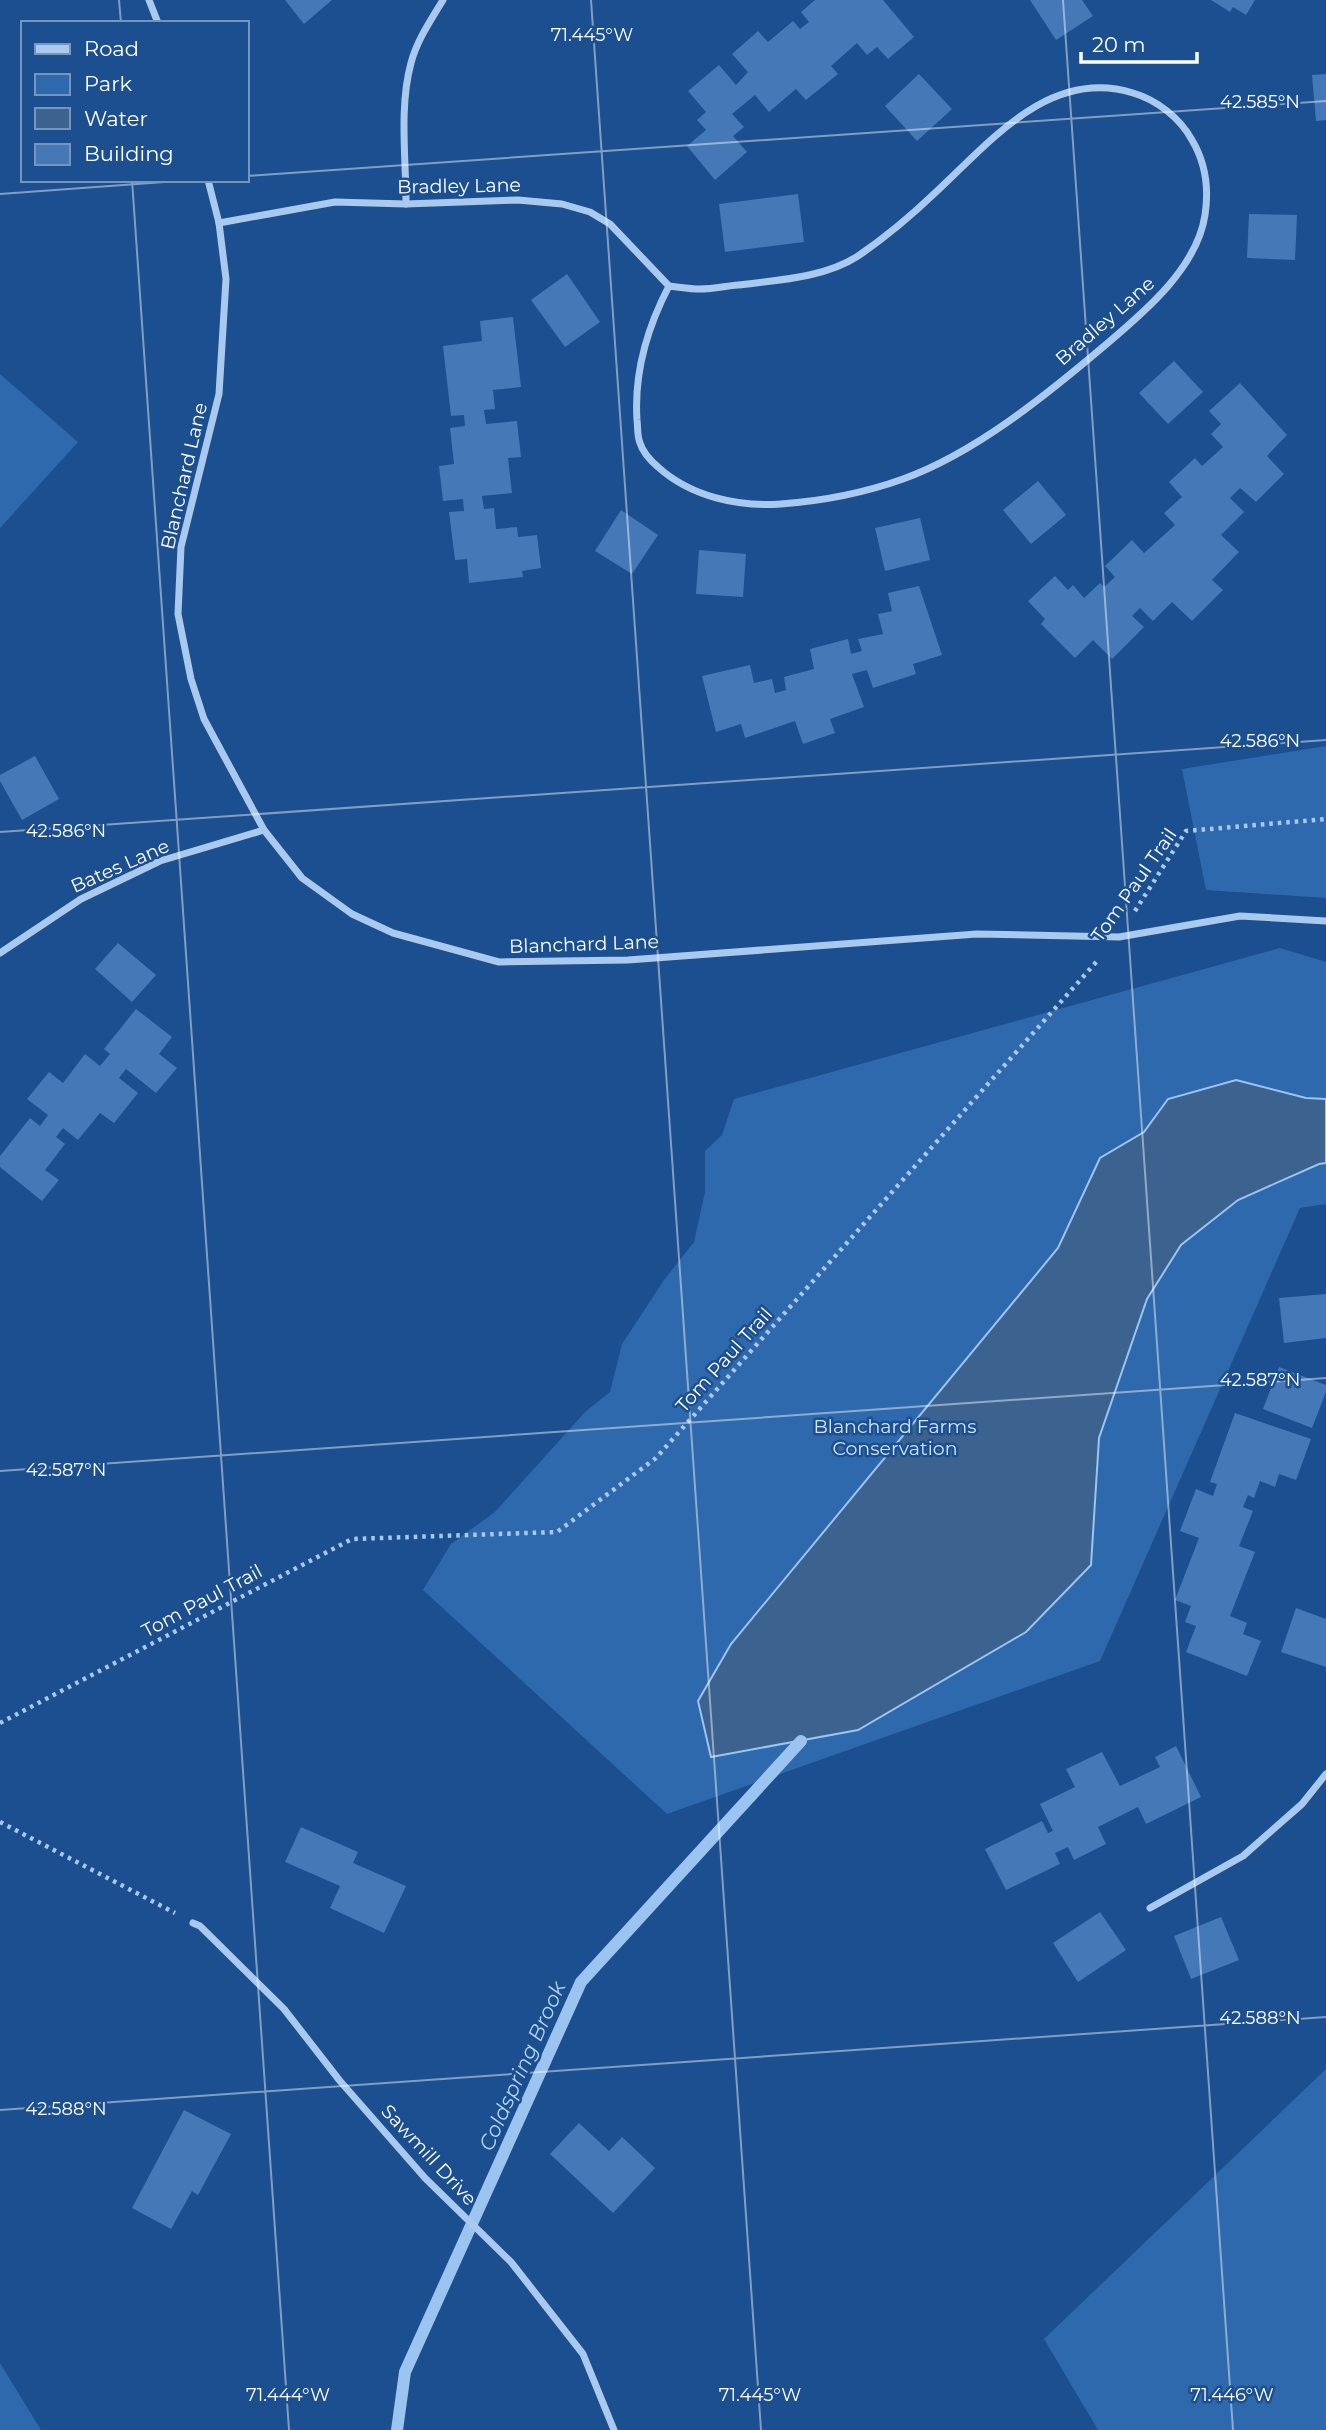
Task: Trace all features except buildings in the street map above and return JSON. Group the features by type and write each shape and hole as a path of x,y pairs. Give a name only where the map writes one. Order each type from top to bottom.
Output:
{"street":[{"path":"149,0 158,21"},
{"path":"406,204 405,104 411,63 422,34 443,0"},
{"name":"Bradley Lane","path":"219,223 335,202 406,204 518,200 562,204 590,212 610,224 669,286 700,289 800,277 833,268 857,257 933,195 1014,120 1032,107 1061,94 1091,87 1114,88 1135,93 1164,108 1188,132 1199,151 1205,171 1205,216 1187,260 1171,284 1128,326 1059,382 978,440 906,478 874,488 806,502 756,505 716,498 682,484 649,459 639,442 636,403 640,363 654,315 669,286"},
{"name":"Blanchard Lane","path":"209,182 219,223 226,279 219,394 181,547 178,614 191,679 204,719 264,831 302,878 352,914 393,933 499,962 628,960 977,934 1119,937 1240,916 1326,921"},
{"name":"Bates Lane","path":"0,953 81,899 160,861 264,831"},
{"path":"1150,1909 1243,1856 1302,1804 1326,1774"},
{"name":"Sawmill Drive","path":"197,1925 284,2009 340,2081 425,2178 511,2262 583,2354 614,2430"}],"path":[{"name":"Tom Paul Trail","path":"0,1723 352,1539 556,1532 656,1458 1119,937 1186,831 1326,819"},
{"path":"0,1822 197,1925"}],"green space":[{"path":"0,374 78,442 0,528"},
{"path":"1326,746 1326,898 1206,890 1182,769"},
{"name":"Blanchard Farms Conservation","path":"1280,948 1326,962 1326,1204 1300,1208 1100,1661 667,1814 423,1590 451,1544 495,1512 585,1412 610,1392 622,1344 664,1280 694,1242 705,1192 705,1151 722,1135 734,1099"},
{"path":"1326,2069 1326,2430 1098,2430 1044,2339"},
{"path":"0,2363 41,2430 0,2430"}],"water":[{"path":"1236,1080 1306,1098 1326,1099 1326,1163 1238,1200 1181,1245 1147,1299 1099,1438 1091,1565 1026,1632 858,1730 711,1757 698,1701 731,1644 1058,1248 1100,1158 1144,1132 1168,1099"}],"waterway":[{"name":"Coldspring Brook","path":"397,2430 405,2372 581,1982 801,1741"}]}
